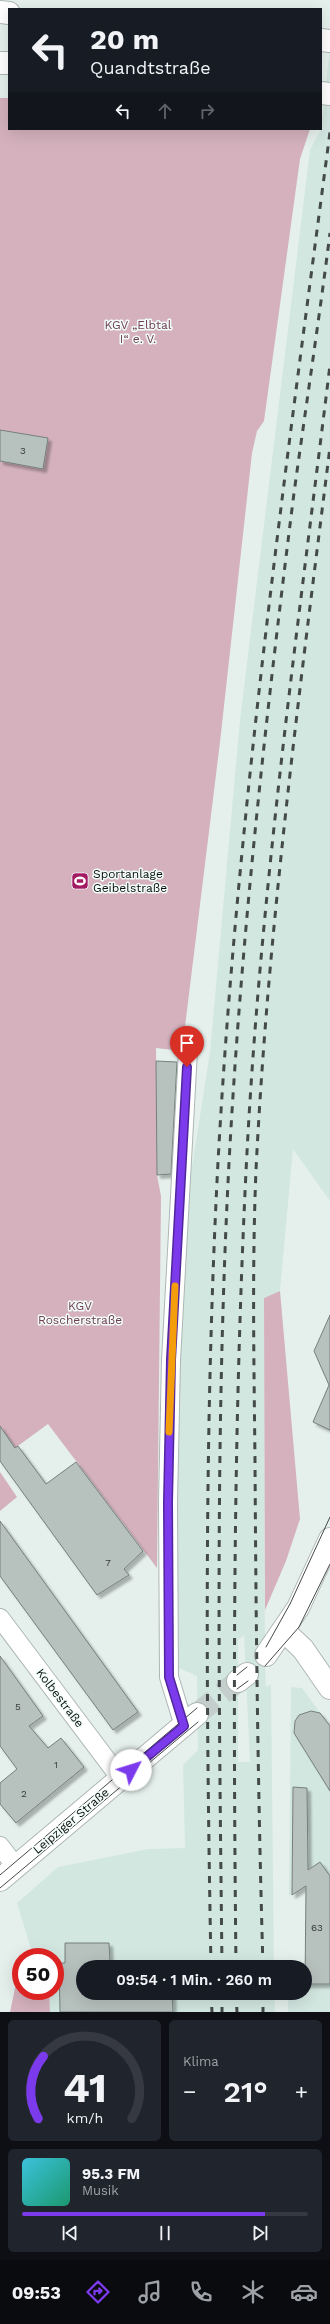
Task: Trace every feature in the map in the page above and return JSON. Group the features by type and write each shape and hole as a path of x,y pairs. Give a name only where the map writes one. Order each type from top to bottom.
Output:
{"main road":[{"path":"266,1656 324,1570 330,1540"},
{"path":"284,1631 303,1649 330,1688"},
{"name":"Leipziger Straße","path":"8,1874 191,1720"}],"street":[{"path":"188,1051 171,1360 168,1502 169,1677 191,1720"},
{"name":"Kolbestraße","path":"0,1618 121,1779"},
{"path":"0,1846 8,1874"}],"shaded area":[{"path":"330,46 330,1201 293,1149 280,1291 264,1298 265,1666 266,1687 271,1684 274,1960 76,1960 76,2000 274,2000 275,2012 50,2012 49,2000 64,2000 64,1948 31,1948 17,1903 58,1867 148,1849 185,1848 183,1765 198,1750 197,1676 179,1668 177,1568 177,1372 187,1198 210,1052 240,720 310,150 320,130 322,130","holes":["244,1635 250,1762 238,1762 238,1640"]},
{"path":"291,1687 302,1688 330,1726 330,1873 292,1895 289,1895"},
{"path":"312,1984 330,1984 330,2012 288,2012 288,2000 312,2000"}],"green space":[{"path":"0,98 8,98 8,130 310,130 300,159 264,421 257,431 252,453 220,742 182,1051 156,1048 157,1175 161,1196 157,1568 48,1424 0,1459"},
{"path":"280,1291 300,1519 286,1561 265,1610 264,1298"},
{"path":"0,1472 17,1497 0,1511"},
{"path":"13,2000 49,2000 50,2012 10,2012"}],"building":[{"path":"0,430 48,438 43,469 0,461"},
{"path":"156,1061 177,1062 171,1174 157,1175"},
{"path":"330,1315 330,1430 313,1422 329,1385 314,1351"},
{"path":"0,1426 15,1448 18,1446 46,1484 76,1462 143,1551 124,1569 129,1575 97,1595 0,1461"},
{"path":"0,1521 138,1712 113,1730 0,1576"},
{"path":"0,1656 43,1716 29,1726 48,1748 61,1738 84,1767 16,1823 0,1804 0,1783 17,1769 0,1746"},
{"path":"311,1711 320,1713 330,1726 330,1791 294,1733 295,1721 299,1715"},
{"path":"293,1787 307,1788 308,1870 320,1862 330,1876 330,1984 312,1984 312,1960 305,1960 306,1886 292,1895"},
{"path":"65,1943 109,1943 110,1960 76,1960 76,2000 172,2000 173,2012 60,2012 60,2000 64,2000"}],"tunnel":[{"path":"197,1714 238,1681"}],"tram line":[{"path":"266,1647 290,1604 330,1517"},
{"path":"265,1666 299,1627 330,1564"},
{"path":"237,1675 247,1667"},
{"path":"237,1689 248,1681"},
{"path":"0,1875 197,1708"},
{"path":"0,1888 198,1722"}],"railway":[{"path":"211,1960 207,1665 208,1464 213,1263 226,1033 237,904 264,646 330,132"},
{"path":"222,1960 219,1666 220,1464 225,1264 234,1079 247,911 264,743 294,493 330,233"},
{"path":"236,1960 234,1763 235,1559 239,1355 247,1152 261,954 271,856 293,660 330,365"},
{"path":"263,1960 258,1714 254,1352 256,1170 268,989 286,808 330,447"},
{"path":"211,2000 212,2012"},
{"path":"222,2000 222,2012"},
{"path":"236,2000 237,2012"},
{"path":"263,2000 263,2012"}],"slow traffic":[{"path":"169,1432 175,1286"}],"place":[{"name":"Sportanlage Geibelstraße","path":"80,881"}],"route":[{"path":"131,1770 184,1726 175,1702 169,1677 168,1502 171,1360 187,1067"}],"park label":[{"name":"KGV „Elbtal I“ e. V.","path":"138,332"},
{"name":"KGV Roscherstraße","path":"80,1313"}]}
